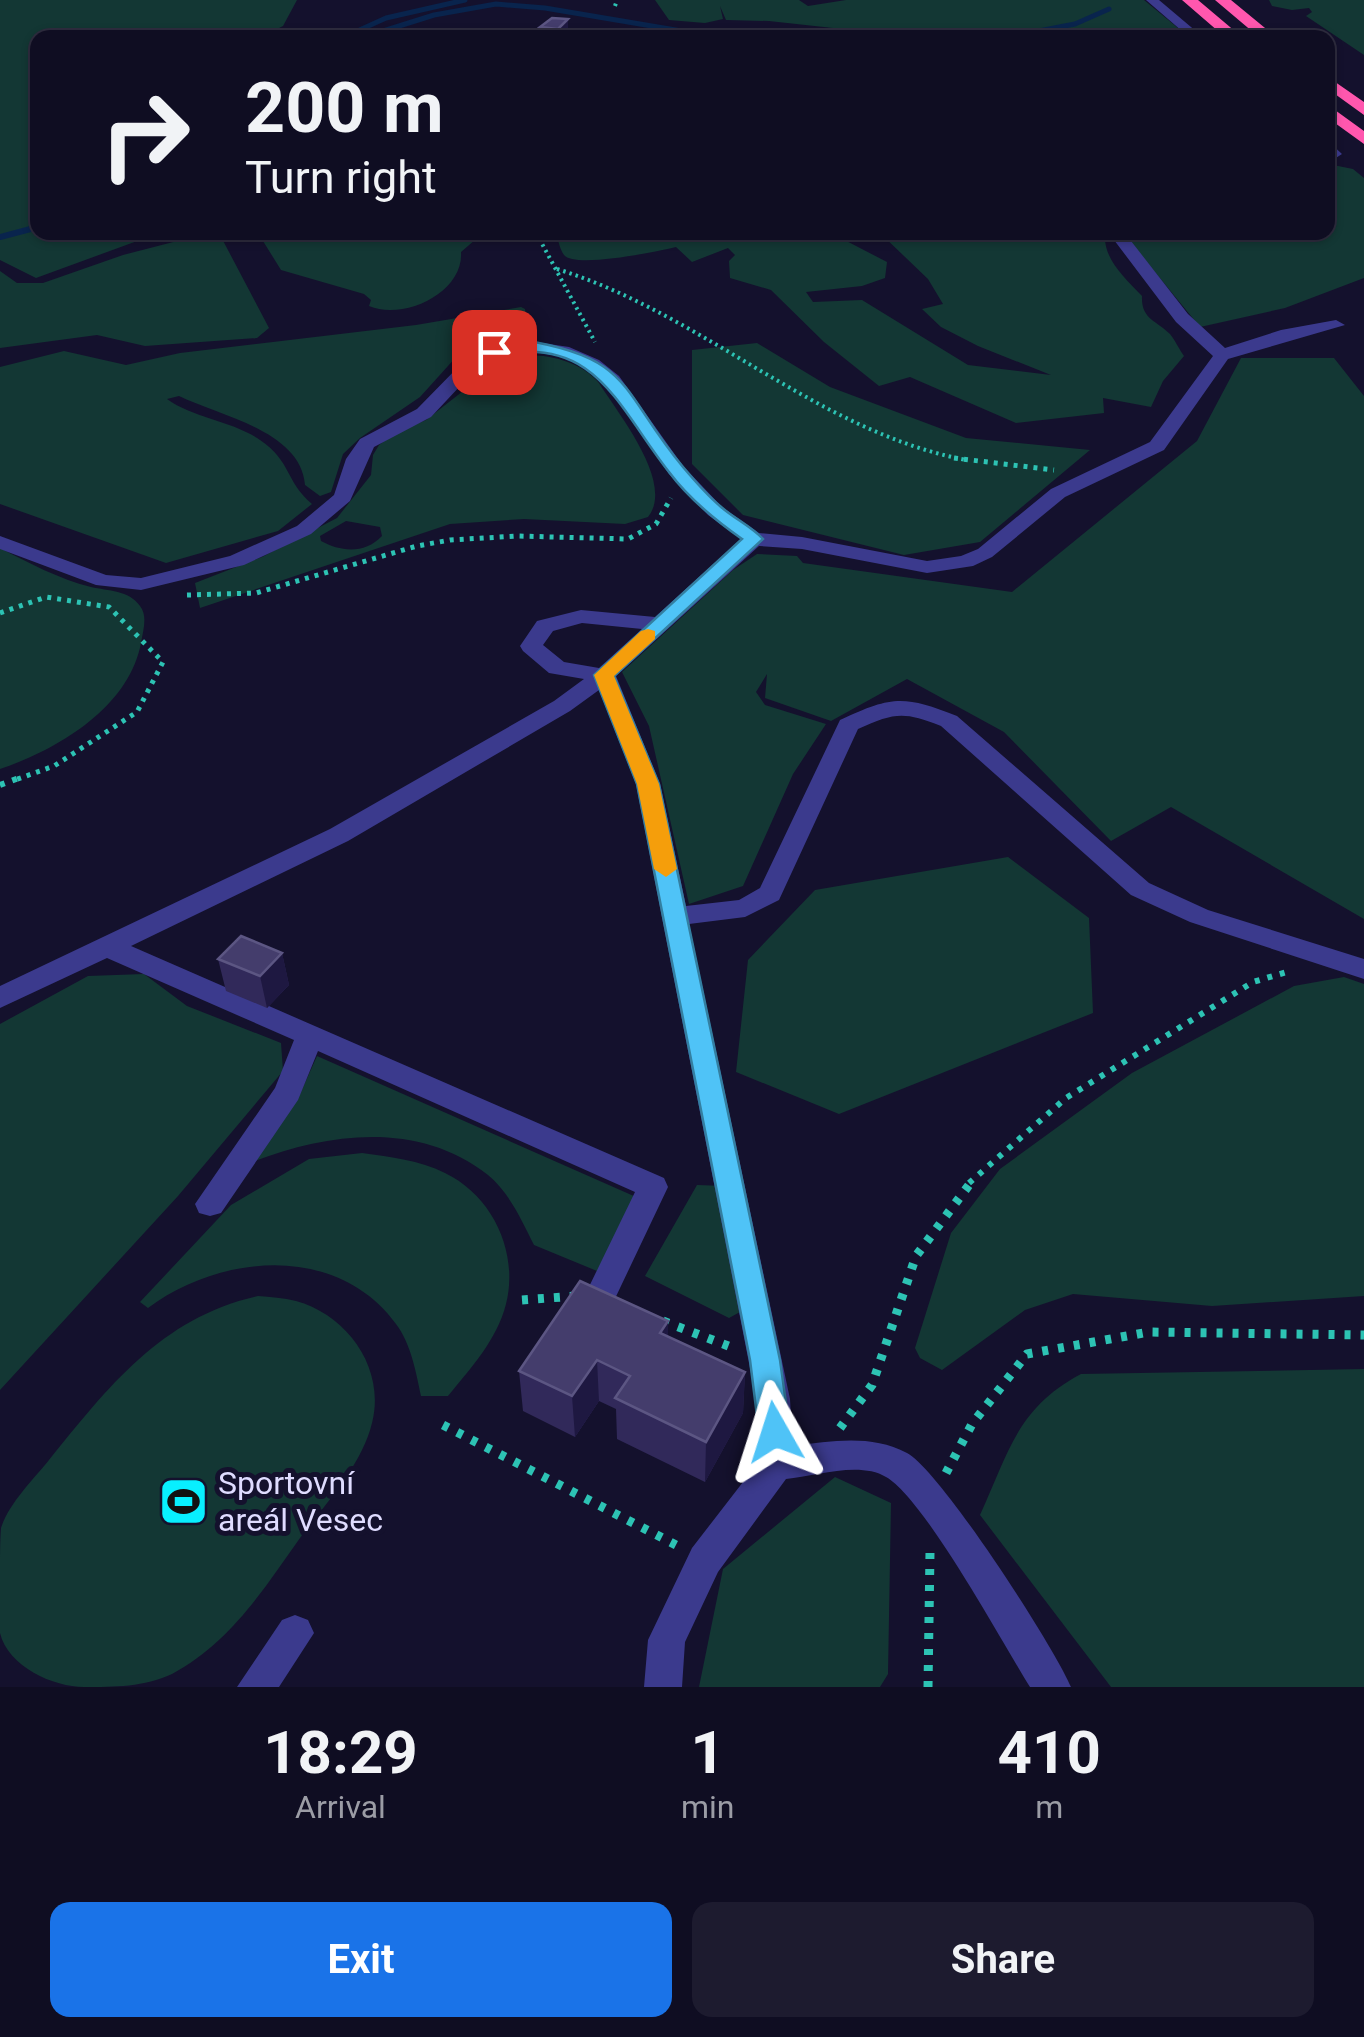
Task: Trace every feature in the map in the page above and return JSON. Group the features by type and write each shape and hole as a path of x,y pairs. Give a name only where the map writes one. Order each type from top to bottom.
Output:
{"highway":[{"path":"1188,0 1226,30"},
{"path":"1222,0 1260,30"},
{"path":"1335,87 1364,110"},
{"path":"1335,116 1364,139"}],"street":[{"path":"1152,0 1188,30"},
{"path":"1120,240 1182,318 1222,354"},
{"path":"0,542 103,580 141,584 237,561 304,530 343,497 356,459 367,443 424,413 471,364 494,352 522,345 563,351 593,364 613,380 676,470 714,511 754,539 927,567 966,562 985,553 1058,493 1157,446 1222,354 1286,334 1336,325"},
{"path":"0,998 340,834 562,706 604,675 754,539"},
{"path":"604,675 557,668 531,646 545,626 581,616 660,624"},
{"path":"604,675 648,784 765,1360 777,1464 706,1560 666,1640 663,1687"},
{"path":"676,916 744,908 770,894 848,726 890,706 921,710 949,721 1140,889 1199,916 1364,968"},
{"path":"108,947 653,1187 600,1297"},
{"path":"210,1204 288,1092 310,1037"},
{"path":"777,1464 862,1454 901,1466 930,1502 1052,1687"},
{"path":"256,1687 295,1633"}],"path":[{"path":"543,240 613,380"},
{"path":"556,269 598,279 717,341 874,432 928,452 993,466 1102,472"},
{"path":"141,584 211,598 311,582 400,550 450,540 628,538 648,531 669,510 676,470"},
{"path":"0,613 46,598 110,607 163,662 137,712 54,766 0,784"},
{"path":"815,1461 872,1385 916,1256 968,1184 1066,1098 1252,982 1334,958"},
{"path":"522,1300 600,1297"},
{"path":"655,1318 765,1360"},
{"path":"928,1687 930,1502 972,1424 1027,1354 1149,1332 1364,1335"},
{"path":"442,1425 706,1560"}],"green space":[{"path":"0,0 297,0 283,26 275,30 30,30 30,240 140,240 36,278 0,260"},
{"path":"655,0 799,0 808,6 846,0 1144,0 1180,30 851,30 726,20 720,6 723,19 705,23 669,20"},
{"path":"1269,0 1364,0 1364,55 1335,36 1335,30 1327,30 1306,16 1312,12 1309,8 1272,6"},
{"path":"1335,165 1353,169 1364,178 1364,278 1285,308 1200,327 1129,240 1335,240"},
{"path":"181,240 223,240 269,328 257,338 145,346 97,335 0,348 0,271 17,283 43,283"},
{"path":"262,240 475,240 461,252 453,279 442,291 399,310 369,306 371,300 364,294 281,270"},
{"path":"558,240 845,240 887,262 885,278 862,286 806,292 813,302 862,300 968,365 1051,375 941,327 922,309 943,304 928,279 887,240 1105,240 1116,267 1142,296 1147,314 1170,334 1184,356 1163,381 1151,407 1103,398 1104,413 1016,423 910,377 879,386 824,342 771,290 730,278 729,261 735,255 728,248 692,262 676,247 584,260 571,259"},
{"path":"525,309 529,334 489,341 457,356 420,397 343,454 331,492 320,496 305,485 300,466 274,438 179,396 167,399 238,428 278,456 312,504 278,531 166,563 0,504 0,367 64,351 126,365 180,353 416,325"},
{"path":"757,343 830,387 966,438 1090,450 980,542 904,555 743,515 692,464 692,350"},
{"path":"550,357 582,369 599,383 650,468 655,486 648,517 625,524 524,519 450,524 200,608 195,583 262,557 337,518 371,475 373,455 379,445 395,433 426,420 504,359","holes":["346,521 380,527 382,536 361,548 337,547 321,541 320,536"]},
{"path":"1241,358 1334,358 1364,396 1364,919 1171,807 1111,841 1004,732 907,679 831,721 765,698 767,674 756,692 765,705 826,724 793,774 743,886 689,904 649,726 622,672 733,570 757,554 797,556 803,563 1012,592 1197,441"},
{"path":"0,548 67,580 130,597 140,606 144,619 134,666 107,706 45,750 0,769"},
{"path":"1008,857 1089,918 1093,1013 839,1114 736,1072 748,960 815,890"},
{"path":"144,974 187,1006 281,1043 283,1071 178,1196 0,1390 0,1024 88,976"},
{"path":"1344,977 1364,984 1364,1296 1212,1306 1073,1294 1025,1310 942,1370 920,1358 915,1348 951,1233 1000,1169 1132,1073 1294,986"},
{"path":"317,1056 636,1197 597,1271 534,1245 496,1182 461,1157 432,1146 403,1139 342,1139 252,1162 300,1094"},
{"path":"362,1153 425,1165 462,1183 489,1211 505,1246 509,1285 502,1317 482,1353 448,1396 421,1396 406,1340 371,1298 342,1280 311,1269 277,1265 243,1268 209,1276 148,1308 140,1302 231,1205 309,1159"},
{"path":"697,1185 725,1186 740,1312 729,1318 645,1276"},
{"path":"258,1296 291,1300 331,1318 346,1331 368,1364 375,1403 372,1423 352,1469 244,1614 193,1661 161,1678 118,1686 72,1686 34,1673 12,1656 0,1633 1,1528 10,1510 93,1407 140,1358 193,1320"},
{"path":"1364,1369 1364,1687 1111,1687 980,1515 1017,1434 1029,1417 1059,1387 1081,1374"},
{"path":"835,1477 891,1503 888,1674 880,1687 699,1687 723,1569"}],"building":[{"path":"552,18 568,19 558,29 540,27"},
{"path":"241,936 282,953 260,976 218,959"},
{"path":"580,1281 668,1321 660,1333 745,1372 706,1442 615,1398 630,1376 597,1360 572,1396 519,1371"}],"waterway":[{"path":"360,30 386,18 465,0"},
{"path":"386,30 434,15 496,4 545,8 676,30"},
{"path":"1044,30 1075,24 1109,9"},
{"path":"0,237 30,229"}],"slow traffic":[{"path":"648,635 604,675 648,784 666,869"}],"place":[{"name":"Sportovní areál Vesec","path":"183,1501"}],"route":[{"path":"494,352 522,345 563,351 593,364 613,380 676,470 714,511 754,539 604,675 648,784 765,1360 775,1432"}]}
